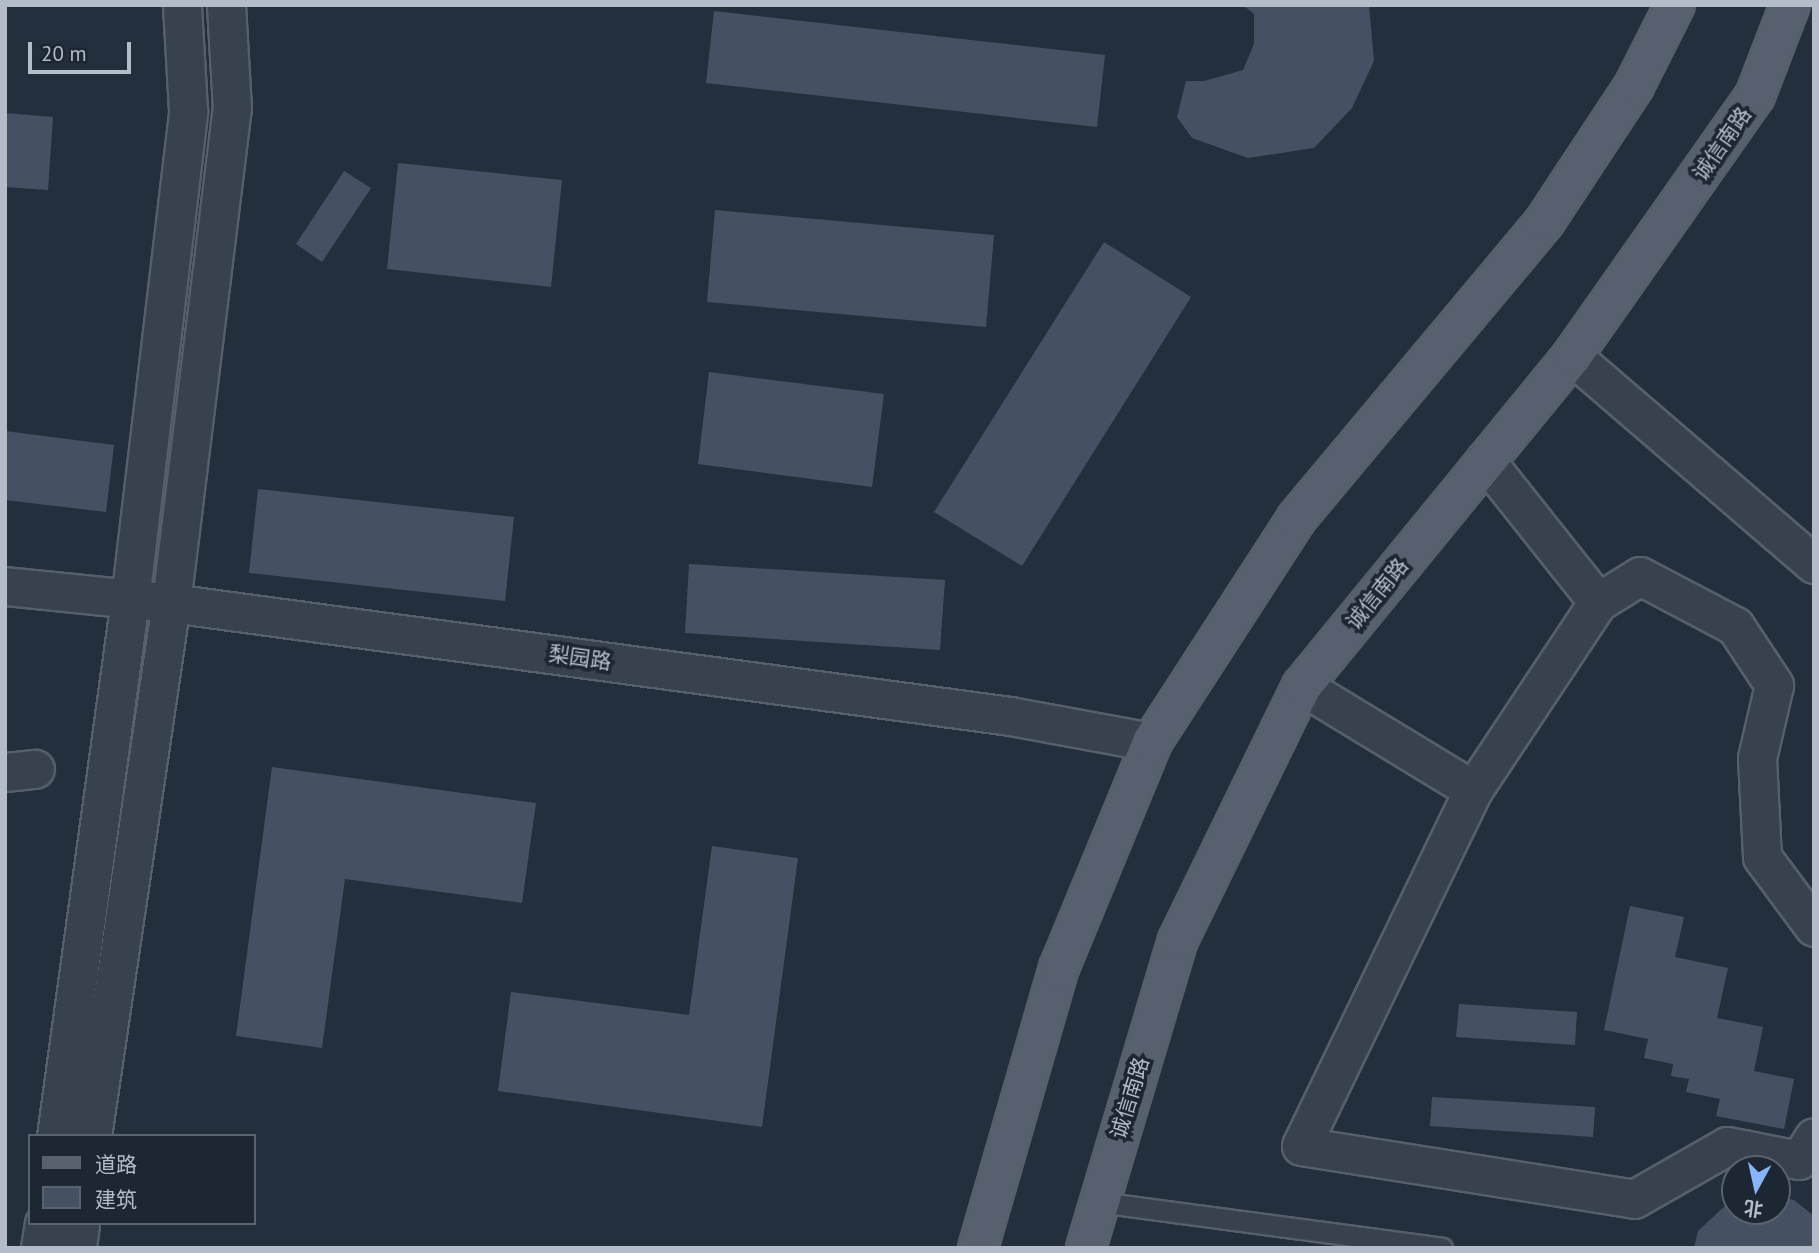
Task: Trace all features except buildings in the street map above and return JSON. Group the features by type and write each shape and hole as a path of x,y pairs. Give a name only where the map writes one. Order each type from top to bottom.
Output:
{"main road":[{"path":"978,1248 1059,968 1152,742 1296,519 1545,221 1634,86 1675,5"},
{"name":"诚信南路","path":"1086,1248 1178,940 1302,686 1572,356 1755,96 1790,5"}],"street":[{"path":"56,1134 130,600 188,110 182,5"},
{"path":"92,1134 171,603 232,109 226,5"},
{"path":"1572,356 1814,564"},
{"path":"1485,460 1598,603"},
{"path":"1814,927 1762,857 1757,758 1774,685 1735,626 1640,576 1598,603 1473,790 1301,1146 1634,1199 1727,1146 1799,1160 1814,1138"},
{"name":"梨园路","path":"5,586 171,603 1010,716 1152,742"},
{"path":"1302,686 1473,790"},
{"path":"40,1248 44,1225"},
{"path":"77,1248 80,1225"}],"lane":[{"path":"1100,1202 1442,1248"}]}
